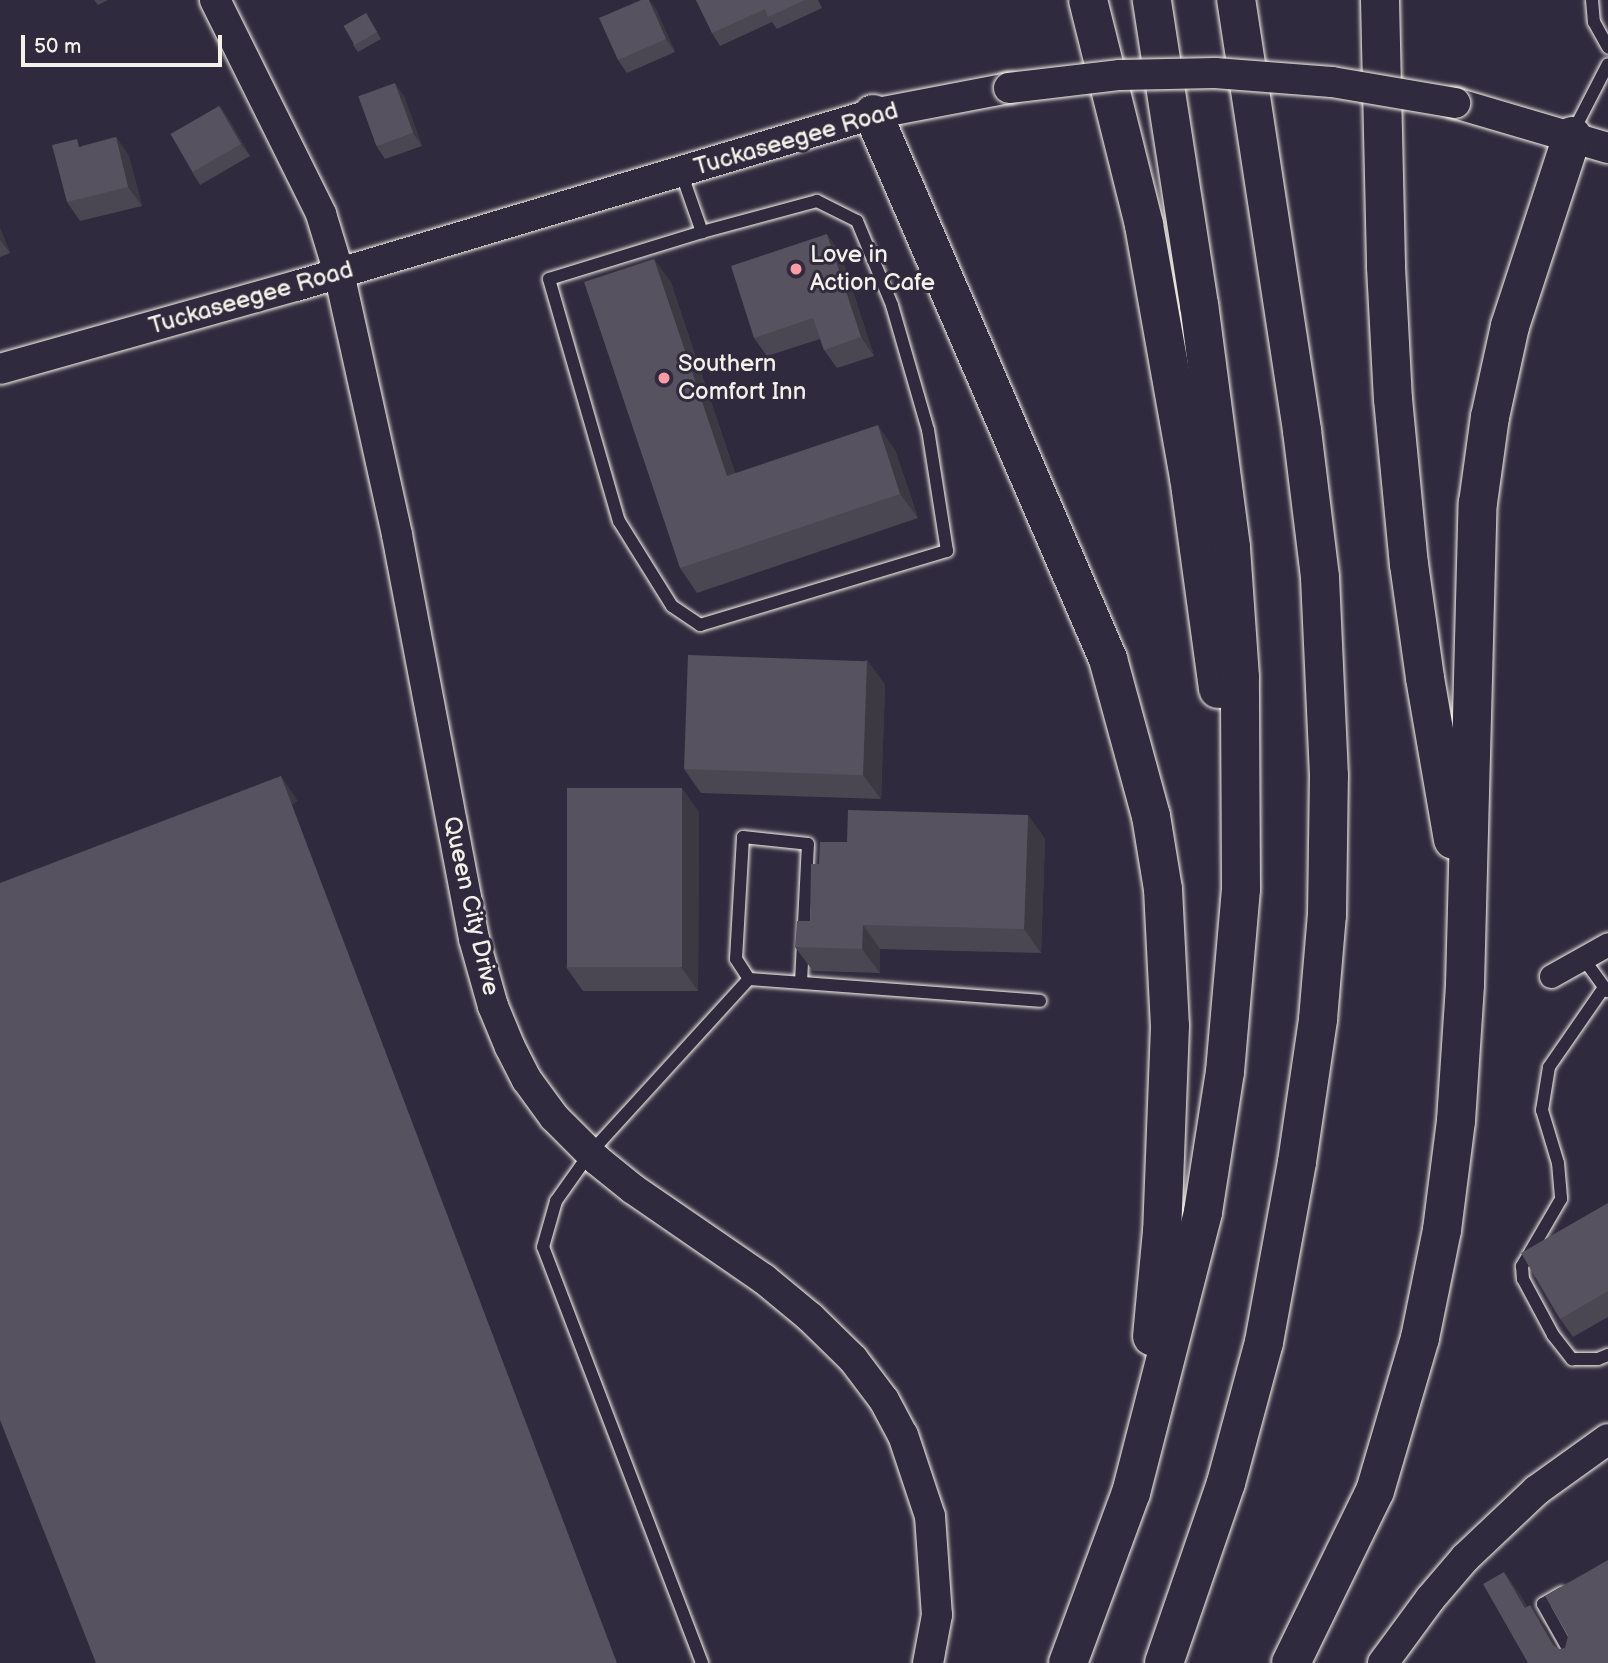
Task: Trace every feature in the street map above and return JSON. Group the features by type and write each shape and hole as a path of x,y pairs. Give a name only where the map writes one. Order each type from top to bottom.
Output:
{"highway":[{"path":"1088,0 1144,225 1189,477 1232,796 1241,889"},
{"path":"1068,1663 1131,1493 1205,1200 1225,1072 1241,889 1240,677 1231,547 1199,305 1152,0"},
{"path":"1164,1663 1226,1483 1269,1317 1308,1090 1326,915 1329,776 1320,578 1304,443 1236,0"},
{"path":"1380,0 1386,267 1393,399 1409,564 1465,921"},
{"path":"873,114 1108,659 1151,816 1163,889 1169,958 1168,1127 1152,1336 1131,1493"},
{"path":"1291,1663 1375,1491 1420,1338 1442,1230 1456,1121 1465,984 1478,503 1490,417 1510,326 1572,136"}],"street":[{"name":"Queen City Drive","path":"215,0 321,214 339,273 397,535 474,939 489,993 527,1080 554,1117 590,1153 633,1189 764,1279 810,1317 853,1359 884,1400 903,1435 930,1516 937,1615 928,1663"},
{"name":"Tuckaseegee Road","path":"0,369 339,273 873,114 1009,88 1108,76 1215,73 1332,82 1455,103 1608,148"},
{"path":"1551,976 1608,944"},
{"path":"1383,1663 1430,1599 1465,1558 1537,1490 1608,1439"}],"lane":[{"path":"1592,0 1594,22 1608,47"},
{"path":"1572,136 1608,64"},
{"path":"681,172 702,232"},
{"path":"817,201 857,221 892,305 928,430 947,551 700,625 671,606 619,521 549,279 702,232 817,201"},
{"path":"749,979 736,959 743,837 808,844 801,982"},
{"path":"1583,958 1605,990 1549,1067 1542,1110 1558,1163 1561,1199 1522,1266 1523,1279 1547,1324 1572,1359 1598,1359 1608,1355"},
{"path":"702,1663 543,1247 556,1201 590,1153 749,979"},
{"path":"749,979 1040,1000"},
{"path":"1575,1586 1542,1604 1576,1663"}],"building":[{"path":"641,0 649,0 666,39 618,60 599,18"},
{"path":"696,0 805,0 768,17 765,9 712,33"},
{"path":"366,13 377,32 354,45 343,26"},
{"path":"395,83 413,133 376,146 358,96"},
{"path":"219,106 241,144 193,172 171,134"},
{"path":"116,137 128,187 67,202 52,145 77,139 79,147"},
{"path":"827,234 861,337 824,350 813,318 754,338 731,266"},
{"name":"Southern Comfort Inn","path":"654,259 727,476 878,425 900,494 680,568 584,282"},
{"path":"688,655 867,661 863,775 684,769"},
{"path":"281,776 617,1663 96,1663 0,1420 0,883"},
{"path":"567,788 682,788 682,967 567,967"},
{"path":"848,810 1028,815 1024,929 863,925 862,949 795,947 797,921 810,921 811,864 819,864 820,842 847,842"},
{"path":"1608,1203 1608,1291 1560,1319 1521,1253"},
{"path":"1608,1560 1608,1663 1528,1663 1483,1584 1504,1572 1525,1608 1530,1605 1553,1645 1559,1649 1565,1648 1568,1636 1545,1596"}],"place":[{"name":"Love in Action Cafe","path":"796,269"},
{"name":"Southern Comfort Inn","path":"664,378"}]}
